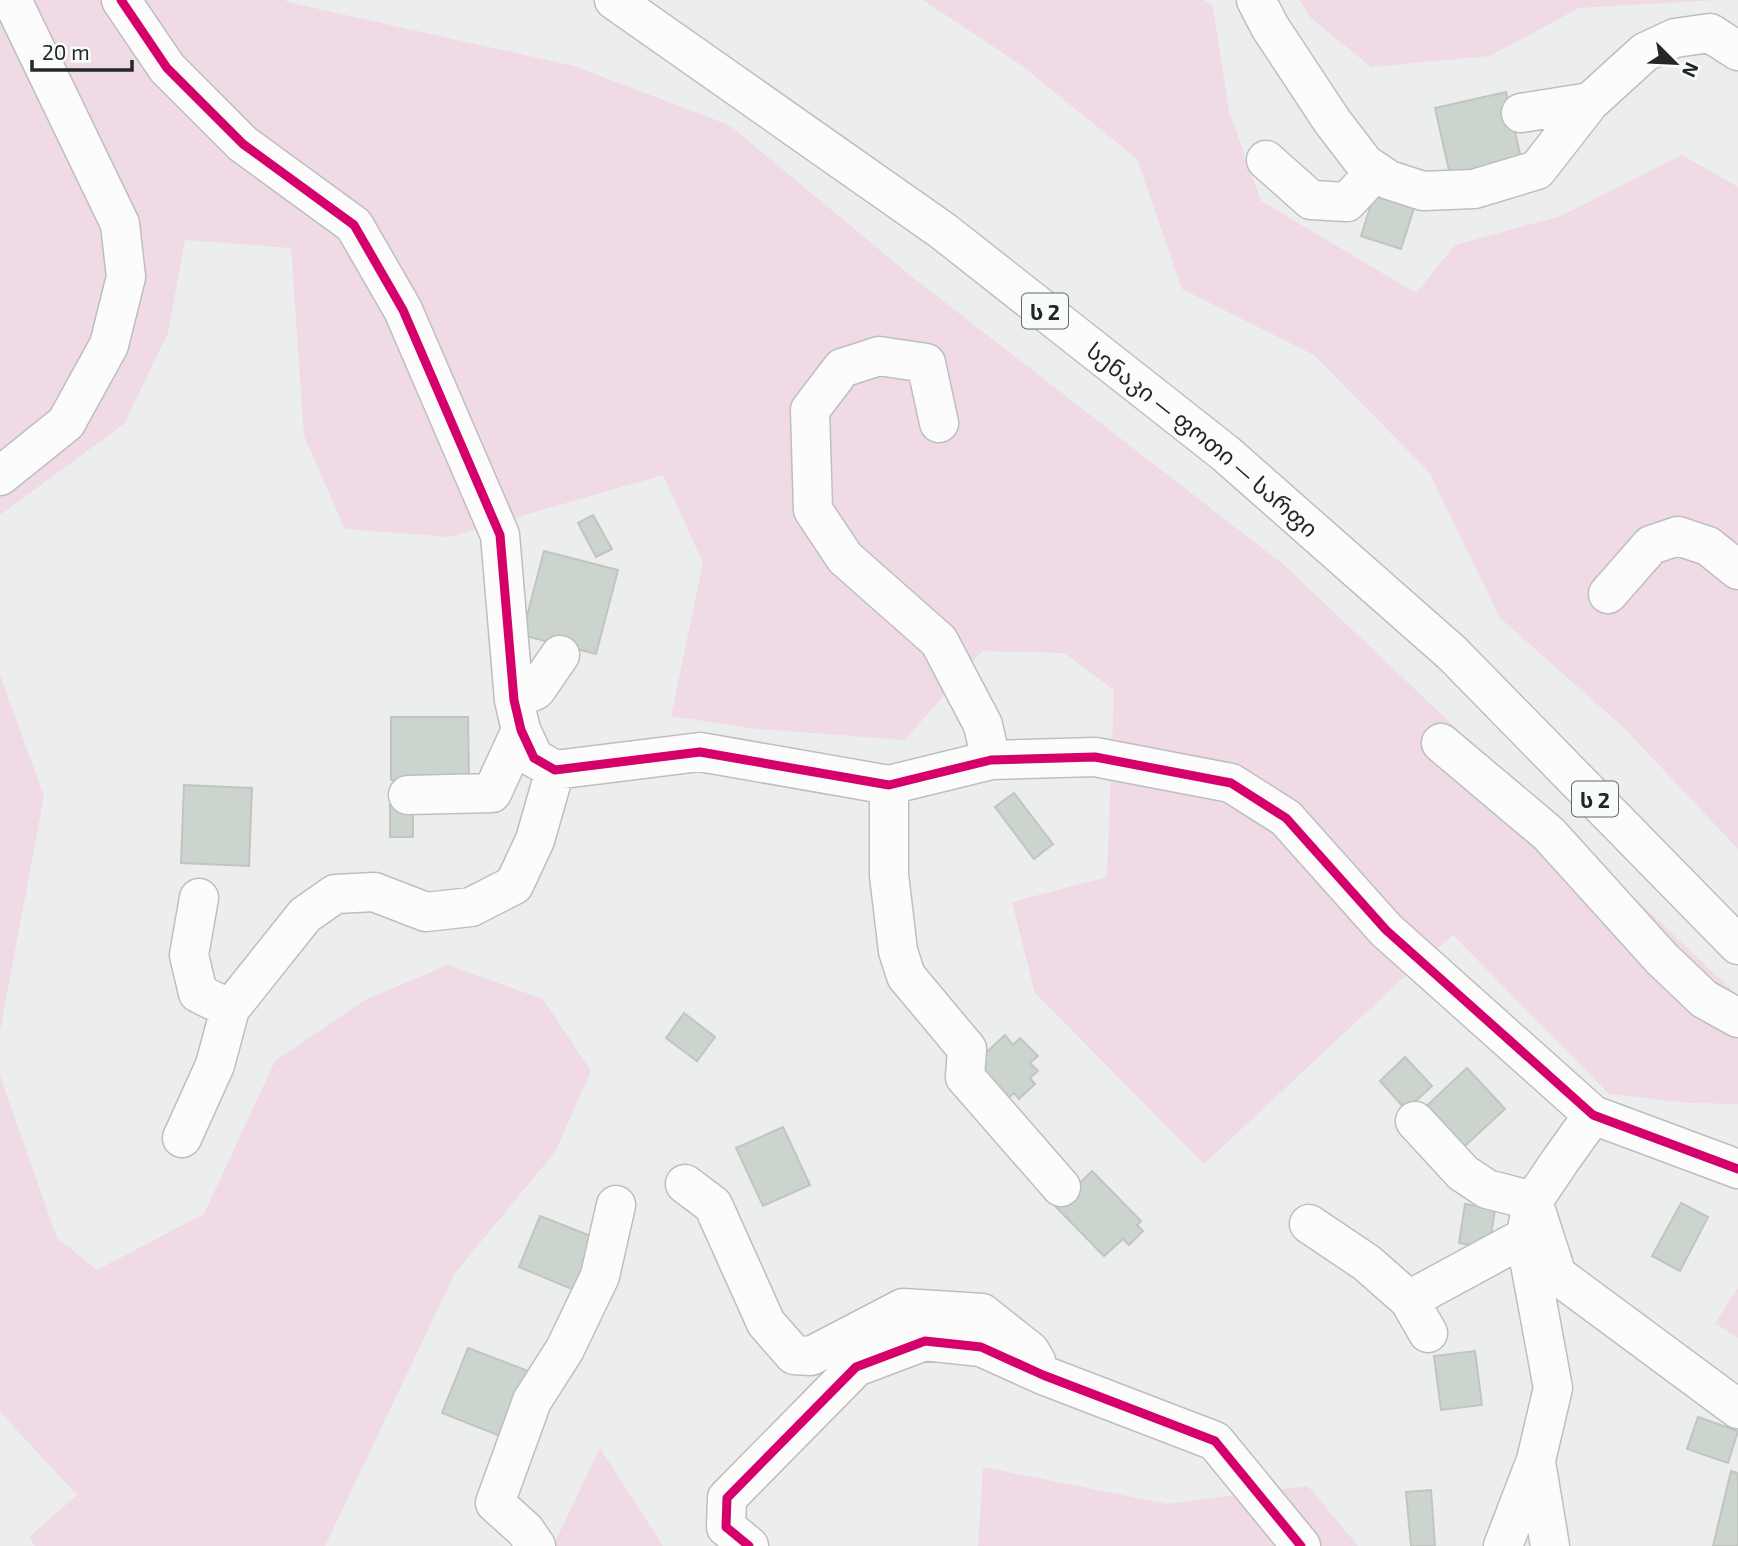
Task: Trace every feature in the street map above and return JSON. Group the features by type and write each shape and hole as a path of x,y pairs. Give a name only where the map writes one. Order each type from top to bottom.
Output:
{"main road":[{"path":"0,476 66,423 108,345 126,277 120,224 12,0"},
{"path":"121,0 167,68 243,144 354,225 403,310 500,535 518,715 534,758 555,770 700,752 889,785 991,760 1095,757 1231,783 1286,818 1386,930 1593,1115 1738,1169"},
{"name":"სენაკი — ფოთი — სარფი","path":"614,0 943,231 1225,453 1452,653 1738,945"},
{"path":"1256,0 1270,27 1332,121 1365,164 1389,180 1423,191 1474,189 1537,170 1590,102 1645,52 1675,38 1710,33 1738,51"},
{"path":"1521,113 1590,102"},
{"path":"1266,160 1311,200 1347,202 1376,171"},
{"path":"939,423 926,363 879,356 842,368 810,410 813,510 845,558 939,641 983,725 991,760"},
{"path":"1608,594 1651,545 1678,536 1708,546 1738,570"},
{"path":"408,795 492,793 518,715 560,654"},
{"path":"1441,743 1549,834 1662,959 1704,999 1738,1018"},
{"path":"182,1138 215,1065 230,1009 305,915 335,894 374,892 426,912 471,907 514,885 535,840 555,770"},
{"path":"889,785 890,875 898,951 906,976 967,1049 965,1077 1061,1187"},
{"path":"199,898 189,956 198,993 230,1009"},
{"path":"1409,1300 1529,1219 1560,1161 1593,1115"},
{"path":"1415,1121 1463,1172 1529,1219 1557,1275 1738,1409"},
{"path":"685,1184 713,1205 766,1323 794,1355 811,1356 903,1308 982,1313 1030,1350 1043,1375"},
{"path":"536,1546 525,1530 495,1503 532,1401 565,1349 600,1276 616,1205"},
{"path":"1503,1546 1536,1460 1553,1388 1529,1219"},
{"path":"1309,1224 1367,1263 1409,1300 1428,1333"},
{"path":"742,1544 726,1527 727,1498 856,1367 925,1341 981,1347 1043,1375 1215,1441 1301,1546"},
{"path":"1536,1460 1549,1546"}],"shaded area":[{"path":"0,0 286,0 574,66 729,125 916,280 1284,565 1738,996 1738,1104 1687,1103 1609,1094 1453,935 1204,1164 1035,993 1012,902 1107,877 1114,690 1064,653 982,651 905,740 757,729 671,716 703,563 663,475 449,537 345,529 304,436 291,248 185,240 168,333 124,424 0,515"},
{"path":"923,0 1204,0 1213,7 1229,111 1261,201 1416,293 1455,245 1561,216 1682,155 1738,187 1738,849 1624,728 1500,618 1429,472 1314,355 1182,289 1137,159 1021,65"},
{"path":"1299,0 1717,0 1579,8 1490,56 1371,67 1311,18"},
{"path":"0,675 44,796 0,1031"},
{"path":"448,965 543,999 591,1071 555,1152 455,1273 325,1546 35,1546 29,1537 77,1495 0,1412 0,1076 57,1238 97,1270 204,1214 275,1061 365,1000"},
{"path":"1738,1288 1738,1338 1715,1323"},
{"path":"600,1448 663,1546 553,1546"},
{"path":"983,1467 1167,1504 1308,1486 1358,1546 978,1546"}],"building":[{"path":"1506,92 1523,167 1452,184 1435,108"},
{"path":"1374,195 1414,208 1401,249 1361,236"},
{"path":"593,515 612,549 596,557 578,523"},
{"path":"544,551 618,570 596,654 522,635"},
{"path":"391,717 468,717 469,779 391,780"},
{"path":"184,785 252,788 249,866 181,863"},
{"path":"1014,793 1053,844 1034,859 995,807"},
{"path":"390,804 413,804 413,837 390,837"},
{"path":"684,1013 715,1037 697,1061 666,1038"},
{"path":"1005,1035 1013,1045 1020,1038 1038,1056 1030,1063 1038,1071 1030,1078 1035,1084 1019,1099 1014,1093 1006,1100 974,1064"},
{"path":"1405,1057 1432,1086 1406,1110 1380,1081"},
{"path":"1467,1068 1505,1109 1455,1155 1418,1114"},
{"path":"783,1127 810,1185 763,1206 736,1148"},
{"path":"1092,1171 1141,1221 1137,1225 1143,1231 1129,1245 1123,1239 1104,1256 1056,1207"},
{"path":"1681,1203 1708,1217 1680,1271 1652,1256"},
{"path":"1465,1204 1495,1209 1489,1248 1459,1243"},
{"path":"540,1216 601,1240 579,1292 519,1267"},
{"path":"468,1348 531,1372 505,1438 442,1413"},
{"path":"1475,1351 1482,1405 1441,1410 1434,1356"},
{"path":"1698,1417 1738,1431 1728,1463 1687,1449"},
{"path":"1731,1471 1738,1473 1738,1546 1713,1546"},
{"path":"1431,1490 1435,1546 1411,1546 1406,1492"}],"cycle path":[{"path":"121,0 167,68 243,144 354,225 403,310 500,535 514,700 521,730 534,758 555,770 700,752 889,785 991,760 1095,757 1231,783 1286,818 1386,930 1593,1115 1738,1169"},
{"path":"749,1546 726,1527 727,1498 856,1367 925,1341 981,1347 1043,1375 1215,1441 1301,1546"}]}
